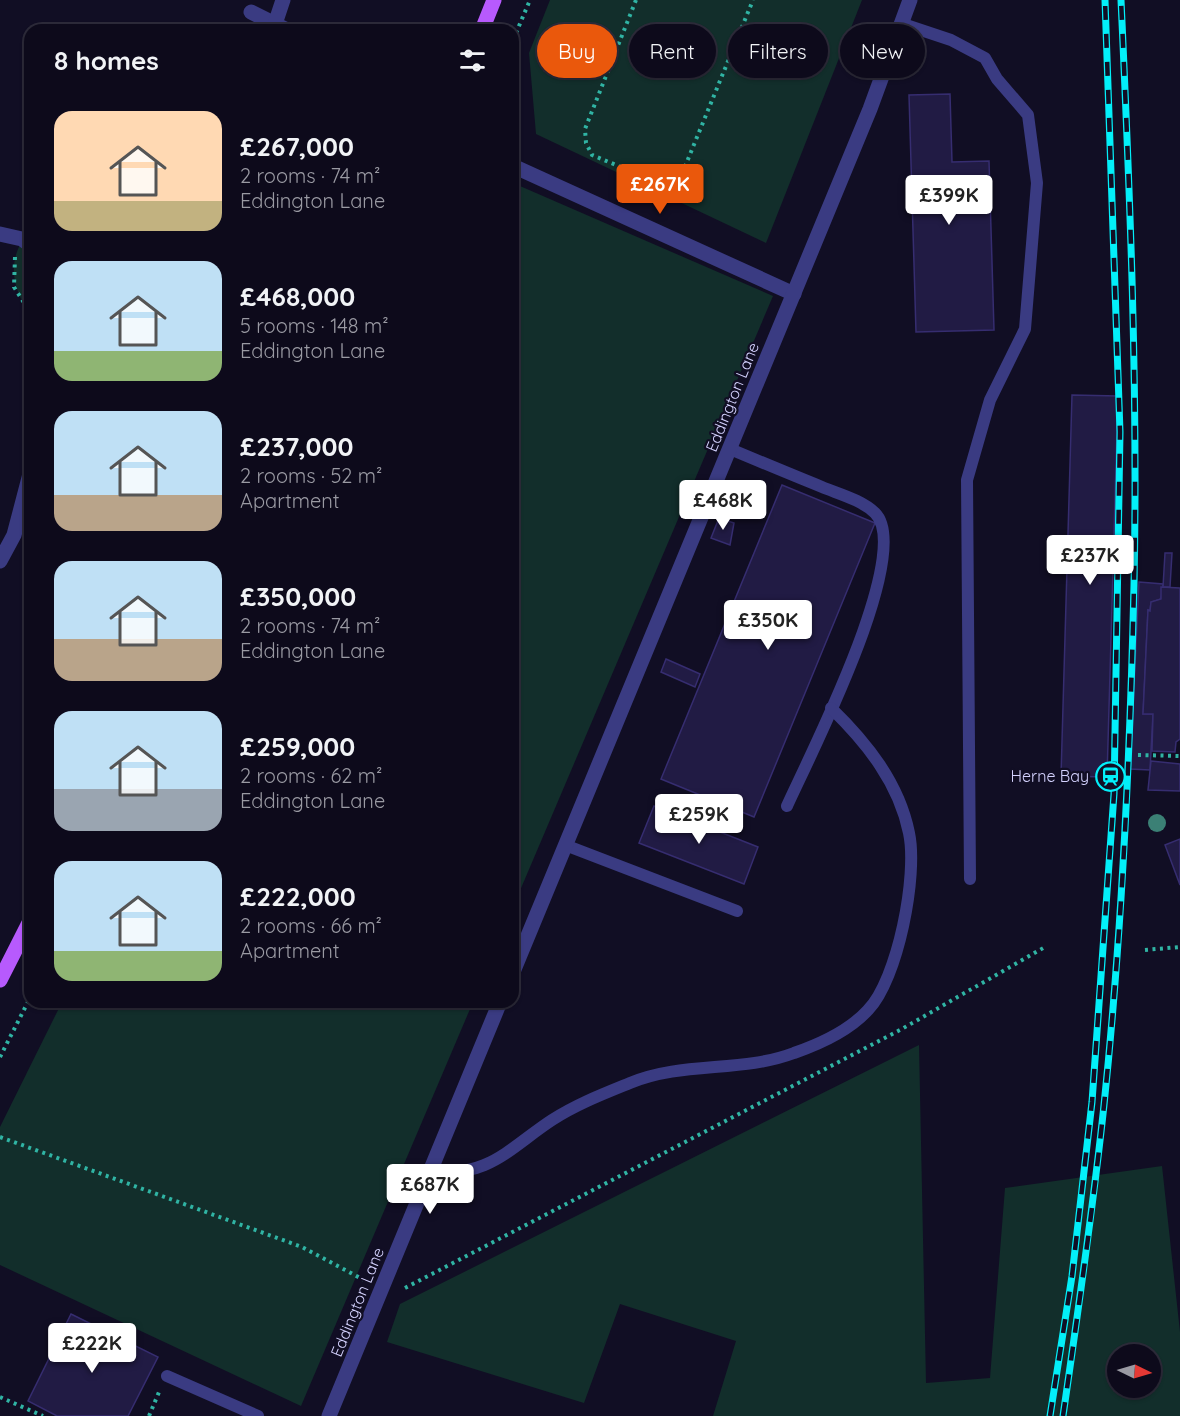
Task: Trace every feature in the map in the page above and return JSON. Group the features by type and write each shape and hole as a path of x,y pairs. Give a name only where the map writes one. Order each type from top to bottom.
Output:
{"main road":[{"path":"481,24 493,4"},
{"path":"485,24 493,4"},
{"path":"0,980 24,933"}],"street":[{"path":"279,24 283,0"},
{"name":"Eddington Lane","path":"903,24 910,0"},
{"path":"251,12 271,24"},
{"name":"Eddington Lane","path":"519,957 881,78"},
{"path":"519,169 794,294"},
{"path":"0,234 24,241"},
{"path":"0,561 14,535 24,497"},
{"name":"Eddington Lane","path":"329,1416 498,1008"}],"lane":[{"path":"925,31 951,40 985,58 997,80 1028,115 1037,183 1025,329 990,400 967,480 970,879"},
{"path":"730,449 855,501 877,514 886,537 877,595 862,639 787,806"},
{"path":"432,1168 452,1173 473,1170 505,1154 551,1121 585,1101 636,1080 680,1069 757,1064 795,1053 844,1030 869,1009 889,973 904,922 912,876 909,833 888,775 861,737 831,708"},
{"path":"565,845 737,911"},
{"path":"167,1376 258,1416"}],"path":[{"path":"519,26 530,0"},
{"path":"636,0 585,129 586,143 592,155 652,180 667,182 684,169 753,0"},
{"path":"24,245 14,262 14,287 24,303"},
{"path":"1138,755 1180,756"},
{"path":"0,1137 302,1247 381,1289 404,1288 900,1030 1045,947"},
{"path":"1145,950 1180,947"},
{"path":"0,1057 25,1008"},
{"path":"149,1416 167,1376"},
{"path":"0,1397 42,1416"}],"green space":[{"path":"550,0 862,0 853,24 840,24 840,56 766,243 536,134 529,53 537,33 537,78 617,78 617,24 540,24"},
{"path":"519,186 773,296 519,893"},
{"path":"23,240 24,304 18,293 14,272 17,250"},
{"path":"59,1008 470,1008 301,1406 0,1265 0,1127"},
{"path":"919,1045 926,1383 990,1378 1005,1188 1162,1166 1180,1332 1180,1416 713,1416 736,1341 620,1304 584,1403 387,1342 400,1304"}],"building":[{"path":"950,94 952,162 989,161 994,330 916,332 909,95"},
{"path":"1072,395 1118,396 1107,777 1061,776"},
{"path":"782,485 875,523 754,817 661,779"},
{"path":"719,518 734,523 730,545 711,538"},
{"path":"1165,553 1172,553 1170,587 1163,587"},
{"path":"1139,582 1163,584 1161,599 1151,602 1150,611 1148,610 1143,714 1153,714 1150,770 1130,769"},
{"path":"1161,587 1180,588 1180,739 1176,742 1175,752 1152,751 1153,714 1143,714 1148,610 1150,611 1151,602 1161,599"},
{"path":"666,659 700,674 695,687 661,672"},
{"path":"1151,761 1180,764 1180,791 1148,790"},
{"path":"654,806 758,847 744,884 639,843"},
{"path":"1180,839 1180,885 1165,845"},
{"path":"71,1314 158,1357 128,1416 57,1416 28,1401"}],"railway":[{"path":"1050,1416 1072,1276 1092,1102 1114,794 1120,432 1105,0"},
{"path":"1063,1416 1104,1105 1116,975 1130,715 1135,439 1130,219 1121,0"}],"place":[{"name":"Herne Bay","path":"1110,776"}]}
